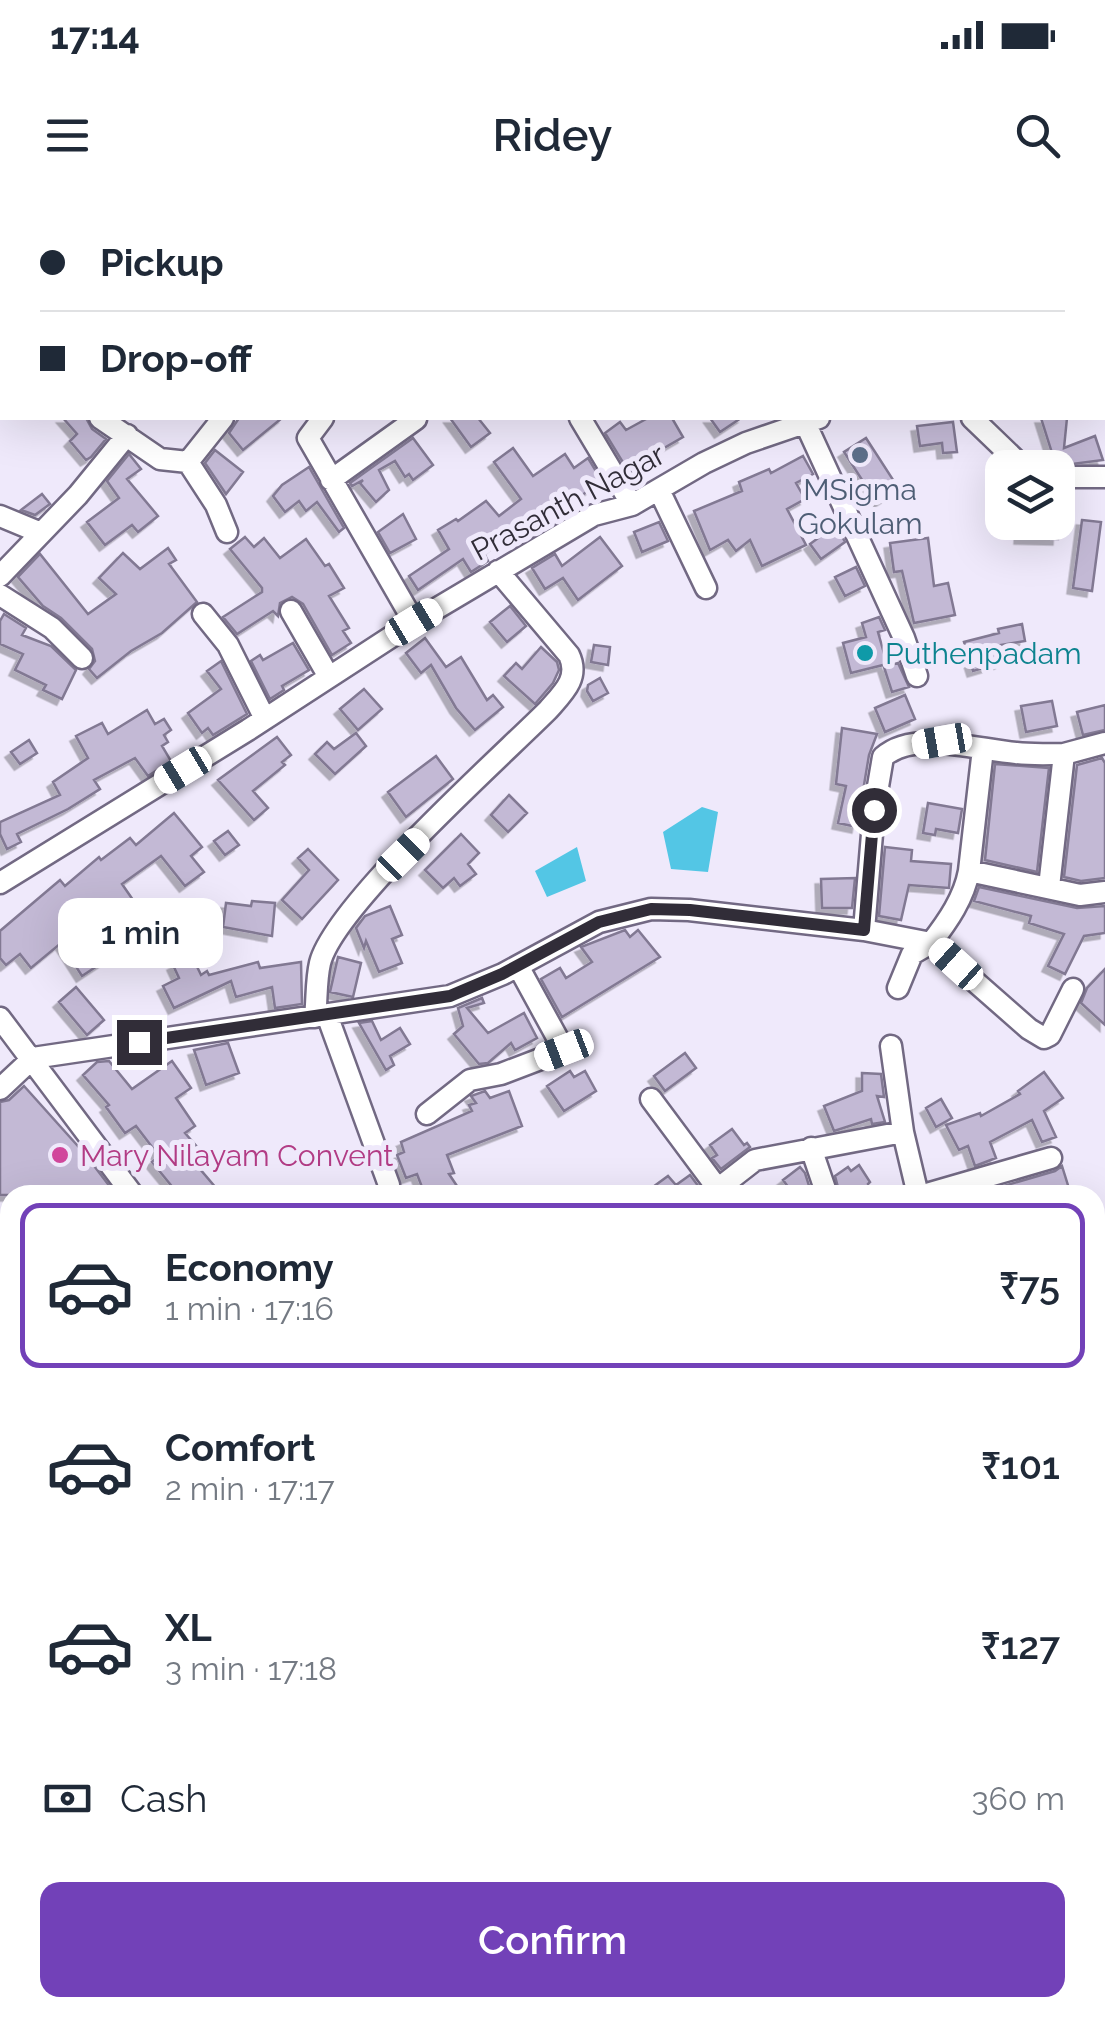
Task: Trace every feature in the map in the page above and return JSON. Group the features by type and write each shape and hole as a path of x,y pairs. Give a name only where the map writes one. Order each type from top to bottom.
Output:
{"street":[{"path":"103,420 160,459 188,462"},
{"path":"188,462 222,420"},
{"path":"322,420 308,438 414,622"},
{"path":"331,480 413,420"},
{"path":"581,420 632,505"},
{"name":"Prasanth Nagar","path":"0,883 266,719 414,622 594,515 632,505 704,463 806,420"},
{"path":"809,420 904,638 916,676"},
{"path":"974,420 1005,450"},
{"path":"0,576 78,495 127,435"},
{"path":"188,462 216,505 227,532"},
{"path":"1075,477 1105,477"},
{"path":"659,490 706,588"},
{"path":"0,516 41,533"},
{"path":"390,1185 321,1016 320,963 336,930 403,855 548,710 573,677 569,656 498,571"},
{"path":"0,594 52,628 82,658"},
{"path":"291,610 329,677"},
{"path":"202,614 228,645 266,719"},
{"path":"864,930 882,757 895,749 942,741 983,749 1064,754 1105,742"},
{"path":"898,988 912,954 931,943 966,886 983,749"},
{"path":"1049,886 1064,754"},
{"path":"969,871 1080,895 1105,892"},
{"path":"0,1089 34,1058 450,996 518,966 599,922 651,909 864,930 931,943 1043,1038 1050,1035 1073,989"},
{"path":"427,1114 470,1080 501,1074 564,1050 518,966"},
{"path":"0,1018 34,1058 126,1185"},
{"path":"891,1046 903,1132 918,1185"},
{"path":"651,1099 709,1185"},
{"path":"723,1185 755,1160 903,1132"},
{"path":"811,1148 824,1185"},
{"path":"956,1185 1051,1158"},
{"path":"447,2017 467,2017"}],"water":[{"path":"702,807 718,812 708,872 671,869 663,832"},
{"path":"577,847 586,881 547,897 535,871"}],"building":[{"path":"65,420 87,420 106,439 86,460 70,441 77,434"},
{"path":"238,420 280,420 243,450 229,433"},
{"path":"451,420 480,420 490,433 471,447"},
{"path":"644,420 673,420 683,437 630,474 605,433 620,422 626,430"},
{"path":"711,420 738,420 720,432"},
{"path":"1042,420 1067,420 1064,448 1095,436 1103,460 1075,464 1075,450 1051,450"},
{"path":"953,422 957,452 943,453 942,443 920,446 917,426"},
{"path":"413,438 433,465 413,480 409,474 405,477 395,461 379,470 389,490 376,502 360,483 363,480 352,486 350,483"},
{"path":"866,438 899,489 877,503 844,452"},
{"path":"513,448 533,476 565,454 574,468 588,458 602,481 561,510 565,516 521,542 513,531 484,553 488,561 471,572 463,559 418,590 409,576 449,549 438,530 486,501 499,516 521,499 494,462"},
{"path":"215,450 243,472 226,494 205,463"},
{"path":"129,454 141,469 127,479 158,516 138,532 132,525 105,545 87,522 119,498 107,481"},
{"path":"803,456 813,474 796,483 805,499 787,509 806,545 762,566 750,540 736,551 728,540 710,550 694,511 742,491 739,482 769,469 771,473"},
{"path":"309,467 344,528 339,532 317,502 306,511 299,501 285,512 273,496"},
{"path":"42,494 50,504 35,515 21,510"},
{"path":"403,514 416,539 390,553 378,532"},
{"path":"1082,520 1101,522 1092,591 1073,588"},
{"path":"659,522 668,541 642,552 634,532"},
{"path":"836,525 845,542 821,559 810,544"},
{"path":"245,537 254,547 264,538 280,558 306,539 344,588 329,596 349,628 343,631 351,643 332,655 303,604 292,597 280,603 278,616 273,611 237,634 223,617 262,592 230,549"},
{"path":"600,537 622,566 578,600 563,578 545,589 532,568 555,554 562,566"},
{"path":"928,538 934,586 948,583 955,615 914,623 902,571 894,572 890,543"},
{"path":"168,548 176,560 169,564 197,602 162,633 97,678 89,669 95,661 92,649 43,606 18,577 40,554 88,614 116,594 99,578 123,553 140,569"},
{"path":"856,567 865,586 845,596 835,577"},
{"path":"510,606 526,626 507,642 490,622"},
{"path":"4,614 26,628 22,635 51,646 76,670 62,699 43,690 46,685 15,670 23,654 0,644 0,621"},
{"name":"Puthenpadam","path":"879,617 885,630 878,632 887,664 851,673 843,643 866,637 862,623"},
{"path":"1022,624 1025,641 995,646 1000,663 973,671 964,642"},
{"path":"425,638 446,667 461,657 487,700 493,695 503,707 475,730 456,708 431,665 421,673 406,653"},
{"path":"293,643 309,670 282,686 284,690 270,699 251,661 260,655 263,660"},
{"path":"594,645 610,647 608,665 591,662"},
{"path":"541,647 557,662 559,670 535,704 504,676 516,663 522,669"},
{"path":"221,661 247,714 213,735 208,728 202,733 188,713 221,689 207,671"},
{"path":"898,663 909,687 892,692 884,667"},
{"path":"600,678 608,693 593,701 588,685"},
{"path":"364,689 382,709 358,730 340,709"},
{"path":"905,695 915,719 885,732 875,708"},
{"path":"1052,701 1057,726 1026,732 1021,706"},
{"path":"1105,705 1105,730 1083,735 1077,712"},
{"path":"147,710 155,724 164,719 171,730 164,735 168,742 162,746 171,761 148,776 135,758 94,780 100,789 17,834 21,842 7,849 0,834 0,822 60,795 53,782 88,758 76,736 102,723 108,734"},
{"path":"842,728 877,734 869,755 857,827 838,823 846,786 836,784"},
{"path":"356,733 366,746 335,774 315,754 327,742 334,749"},
{"path":"277,737 291,755 282,762 285,765 253,791 268,808 254,820 218,780"},
{"path":"29,740 37,753 20,764 11,752"},
{"path":"436,756 453,779 406,817 388,792"},
{"path":"1102,758 1105,878 1081,881 1064,877 1077,765"},
{"path":"995,764 1049,768 1037,872 985,860"},
{"path":"509,795 527,813 508,832 491,815"},
{"path":"928,803 962,809 958,833 936,829 935,835 923,833"},
{"path":"174,813 202,847 191,856 204,872 185,886 161,856 122,884 153,929 82,976 61,943 31,968 20,954 6,965 0,958 0,931 60,880 65,886 99,857 101,860 130,838 136,845"},
{"path":"228,831 239,845 225,855 214,841"},
{"path":"461,834 479,853 468,864 476,874 460,886 454,878 443,888 425,870"},
{"path":"885,847 912,850 911,861 951,864 949,888 909,885 901,920 879,916"},
{"path":"308,849 338,880 302,919 282,900 309,870 298,858"},
{"path":"855,878 852,908 822,908 821,879"},
{"path":"979,887 1077,908 1105,906 1105,933 1084,936 1065,974 1048,966 1064,934 1029,923 1031,916 974,901"},
{"path":"252,901 275,903 272,936 223,927 226,903 251,906"},
{"path":"390,906 402,935 392,939 402,963 379,972 356,928 365,916"},
{"path":"625,930 630,937 638,930 660,957 562,1017 541,979 560,968 566,978 592,962 581,947"},
{"path":"192,956 201,975 258,962 260,968 301,962 302,1004 275,1008 272,987 236,997 231,981 174,1008 163,986 179,978 173,965"},
{"path":"338,957 361,963 353,997 330,992"},
{"path":"1105,969 1105,1025 1081,1003 1087,988"},
{"path":"76,987 104,1020 87,1035 59,1002"},
{"path":"482,998 484,1003 467,1008 488,1033 524,1013 537,1038 515,1050 511,1043 488,1063 479,1064 454,1034 463,1026 458,1008"},
{"path":"372,1021 381,1040 400,1028 410,1044 390,1056 394,1065 386,1070 359,1023"},
{"path":"228,1043 239,1073 206,1085 194,1050"},
{"path":"685,1053 696,1068 665,1091 654,1076"},
{"path":"109,1061 132,1089 172,1061 191,1088 176,1098 195,1126 185,1133 198,1148 189,1156 214,1185 171,1185 152,1162 159,1156 136,1126 125,1133 106,1107 109,1105 83,1075 97,1062"},
{"path":"570,1071 574,1077 585,1071 596,1091 564,1111 547,1086"},
{"path":"1044,1072 1063,1098 1044,1111 1056,1137 1042,1142 1032,1120 990,1142 996,1158 975,1166 968,1146 959,1150 946,1125 980,1113 981,1116 1020,1094 1018,1091"},
{"path":"862,1073 881,1074 884,1097 877,1096 885,1122 872,1124 871,1119 834,1131 824,1106 862,1091"},
{"path":"24,1086 109,1185 0,1185 0,1102 9,1100"},
{"path":"485,1091 490,1098 509,1091 522,1126 447,1155 454,1173 449,1174 456,1185 421,1185 417,1174 406,1178 397,1155 404,1152 401,1142 472,1111 469,1105 476,1103 471,1096"},
{"path":"941,1099 952,1118 936,1127 926,1108"},
{"path":"732,1129 750,1147 721,1169 712,1158 717,1155 710,1145"},
{"path":"859,1165 868,1185 837,1185 835,1176 848,1167 851,1171"},
{"path":"1062,1166 1068,1185 1007,1185"},
{"path":"800,1167 809,1185 787,1185 783,1180"},
{"path":"690,1175 698,1185 676,1185"},
{"path":"668,1176 676,1185 656,1185"}],"place":[{"name":"MSigma Gokulam","path":"860,455"},
{"name":"Puthenpadam","path":"865,653"},
{"name":"Mary Nilayam Convent","path":"60,1155"}],"route":[{"path":"139,1042 450,996 502,974 599,922 651,909 864,930 874,810"}]}
